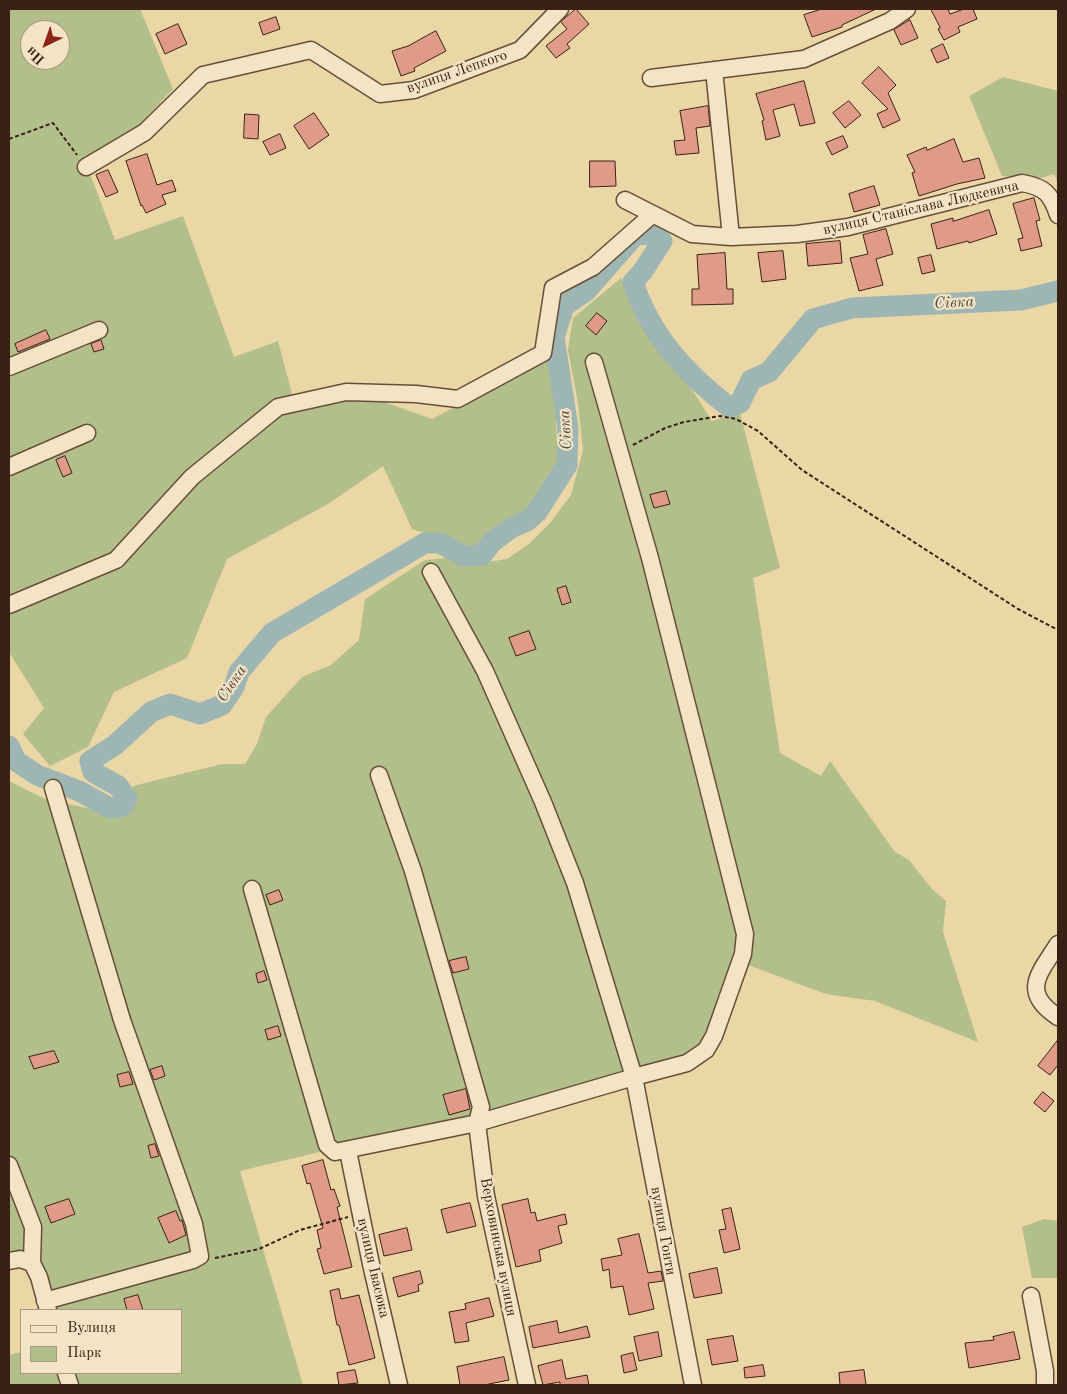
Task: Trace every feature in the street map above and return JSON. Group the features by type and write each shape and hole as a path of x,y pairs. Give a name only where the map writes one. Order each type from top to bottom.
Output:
{"street":[{"name":"вулиця Лепкого","path":"86,167 145,132 203,75 311,50 380,94 414,90 520,50 560,9"},
{"path":"651,78 804,59 890,21 907,9"},
{"path":"714,70 731,237"},
{"name":"вулиця Станіслава Людкевича","path":"625,200 692,234 731,237 797,234 848,227 1022,183 1036,186 1052,198 1058,215"},
{"path":"9,605 116,560 192,477 278,407 346,392 416,394 458,399 543,353 553,288 593,266 653,214"},
{"path":"9,367 98,330"},
{"path":"252,889 327,1145 335,1152 348,1151 479,1115 687,1063 706,1050 714,1036 743,954 745,934 650,558 594,362"},
{"path":"9,468 87,433"},
{"name":"вулиця Гонти","path":"431,572 484,671 543,802 574,884 634,1077 693,1385"},
{"name":"Верховинська вулиця","path":"379,775 413,871 479,1115 486,1196 527,1385"},
{"path":"9,1165 33,1227 32,1263 39,1277 46,1306 193,1260 200,1256 194,1224 122,1020 53,788"},
{"path":"1058,944 1037,978 1036,993 1042,1005 1058,1017"},
{"name":"вулиця Івасюка","path":"348,1151 399,1385"},
{"path":"9,1261 20,1259 32,1263"},
{"path":"1031,1296 1045,1371 1045,1385"}],"path":[{"path":"9,139 53,123 86,167"},
{"path":"619,452 665,428 684,422 720,416 736,419 758,431 802,470 1018,609 1058,630"},
{"path":"200,1256 216,1258 259,1249 300,1230 361,1213"}],"green space":[{"path":"9,9 140,9 173,89 138,126 89,158 86,163 115,240 183,216 234,357 278,341 296,409 329,401 378,400 432,419 549,357 556,418 558,467 522,516 472,549 412,529 383,466 328,504 227,559 187,658 114,692 88,747 50,766 23,734 44,708 9,652"},
{"path":"1003,77 1058,91 1058,183 1054,174 1042,178 1002,176 969,96"},
{"path":"621,278 712,421 740,413 780,568 753,578 780,753 821,776 830,761 895,852 909,860 932,889 946,901 943,932 978,1042 875,1001 826,994 740,962 711,1044 633,1077 240,1171 303,1385 73,1385 69,1374 182,1374 182,1309 50,1309 39,1250 26,1251 9,1256 9,781 45,799 118,815 133,808 133,786 222,764 245,764 257,744 266,717 302,677 331,665 359,640 365,599 425,560 446,558 474,564 507,559 529,544 550,523 571,495 583,450 578,403 568,350 573,318"},
{"path":"1044,1219 1058,1221 1058,1278 1032,1278 1022,1227"},
{"path":"20,1352 20,1374 58,1374 62,1385 9,1385 9,1355"}],"building":[{"path":"576,9 589,24 567,44 570,48 556,58 546,46 567,29 561,22"},
{"path":"822,9 876,9 842,25 842,27 812,37 804,15"},
{"path":"931,9 948,9 950,14 964,9 973,9 977,19 958,27 960,32 944,40"},
{"path":"276,17 280,29 263,35 259,23"},
{"path":"910,20 918,38 901,45 894,30"},
{"path":"178,24 187,44 165,54 156,34"},
{"path":"436,31 446,51 414,68 415,71 401,76 392,51 408,46"},
{"path":"943,44 949,58 937,63 931,50"},
{"path":"879,67 896,85 888,93 900,120 883,128 877,114 888,109 862,83"},
{"path":"804,81 815,123 800,126 794,104 773,110 780,136 766,140 762,121 764,120 756,94"},
{"path":"849,101 861,115 845,128 833,113"},
{"path":"708,106 710,126 696,128 699,153 676,155 674,141 685,140 680,111"},
{"path":"314,113 329,135 309,149 294,126"},
{"path":"245,114 259,115 258,139 244,138"},
{"path":"280,134 286,148 270,155 263,142"},
{"path":"843,136 848,147 832,155 826,143"},
{"path":"954,139 963,162 979,158 985,178 957,184 919,196 912,173 915,172 907,155 926,147 927,150"},
{"path":"147,154 157,185 172,180 176,191 162,195 166,204 146,213 141,206 126,161"},
{"path":"590,161 615,161 616,186 590,187"},
{"path":"108,170 118,192 106,197 96,175"},
{"path":"874,186 880,205 854,212 849,194"},
{"path":"1034,198 1040,220 1036,221 1042,246 1021,251 1018,239 1023,238 1013,204"},
{"path":"989,210 997,234 969,243 968,241 937,249 931,224 953,218 953,221"},
{"path":"886,229 893,254 876,259 883,285 859,291 850,258 868,254 863,235"},
{"path":"840,241 842,263 808,266 806,244"},
{"path":"783,251 786,279 762,282 758,253"},
{"path":"725,253 727,289 733,289 733,304 692,305 692,289 699,289 697,255"},
{"path":"931,255 935,271 922,274 918,258"},
{"path":"597,313 607,321 596,335 586,326"},
{"path":"46,330 50,339 18,352 15,344"},
{"path":"101,340 104,349 94,352 91,344"},
{"path":"65,456 72,473 63,477 56,460"},
{"path":"666,491 670,504 654,508 650,495"},
{"path":"566,586 571,602 562,605 557,589"},
{"path":"529,631 536,649 516,656 509,638"},
{"path":"279,890 283,900 270,905 266,895"},
{"path":"466,957 469,969 453,973 449,961"},
{"path":"264,971 267,980 258,983 256,974"},
{"path":"278,1026 281,1036 268,1040 265,1030"},
{"path":"1058,1040 1058,1065 1050,1075 1038,1066"},
{"path":"54,1051 59,1062 34,1069 29,1057"},
{"path":"162,1066 165,1076 154,1080 150,1070"},
{"path":"129,1072 133,1084 120,1087 117,1075"},
{"path":"466,1089 470,1109 449,1115 443,1095"},
{"path":"1043,1092 1054,1101 1045,1112 1034,1103"},
{"path":"155,1144 159,1156 151,1158 148,1146"},
{"path":"323,1160 331,1190 334,1189 340,1206 337,1207 352,1267 324,1274 317,1249 321,1248 317,1230 323,1228 310,1183 307,1184 302,1166"},
{"path":"69,1199 75,1214 51,1223 45,1207"},
{"path":"528,1199 531,1213 535,1212 537,1221 565,1214 567,1224 558,1226 562,1243 539,1250 541,1261 516,1267 502,1205"},
{"path":"470,1203 476,1226 447,1233 441,1210"},
{"path":"731,1208 740,1249 724,1253 719,1230 726,1229 722,1210"},
{"path":"176,1211 180,1221 182,1220 186,1235 169,1243 158,1218"},
{"path":"407,1228 412,1250 384,1256 379,1235"},
{"path":"639,1234 648,1273 661,1271 663,1281 648,1283 654,1309 629,1315 623,1286 611,1288 609,1269 603,1271 601,1259 622,1255 618,1239"},
{"path":"717,1268 722,1293 694,1298 689,1274"},
{"path":"420,1271 423,1283 418,1285 419,1291 398,1297 393,1278"},
{"path":"339,1289 341,1299 359,1295 375,1358 349,1365 339,1325 337,1325 330,1291"},
{"path":"138,1295 143,1309 127,1309 124,1299"},
{"path":"489,1298 494,1316 466,1323 469,1341 455,1343 449,1312 466,1309 465,1304"},
{"path":"557,1321 559,1333 587,1326 590,1337 533,1348 529,1327"},
{"path":"658,1332 662,1356 639,1361 634,1337"},
{"path":"1014,1332 1020,1359 969,1368 965,1343 994,1340 993,1337"},
{"path":"733,1336 738,1361 712,1365 707,1340"},
{"path":"633,1353 637,1370 624,1373 621,1356"},
{"path":"504,1357 509,1380 484,1385 460,1385 457,1367"},
{"path":"562,1360 566,1379 587,1375 589,1385 560,1385 560,1382 543,1385 538,1366"},
{"path":"763,1365 765,1376 745,1378 744,1368"},
{"path":"355,1370 358,1383 339,1385 337,1373"},
{"path":"864,1370 866,1385 840,1385 839,1373"}],"waterway":[{"name":"Сівка","path":"9,746 16,761 37,775 79,791 110,808 123,806 127,798 118,786 93,772 90,761 115,745 151,712 170,704 200,714 222,705 234,687 239,672 272,633 425,543 440,543 464,556 482,555 492,542 511,528 527,521 537,512 567,465 568,428 554,337 564,306 586,291 635,235 649,234 662,241 643,271 633,282 649,319 671,352 684,367 729,407 740,403 751,380 769,372 813,319 852,308 1021,300 1058,291"}]}
